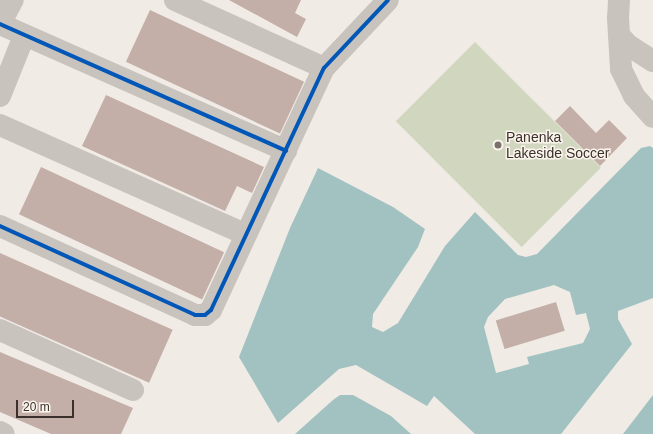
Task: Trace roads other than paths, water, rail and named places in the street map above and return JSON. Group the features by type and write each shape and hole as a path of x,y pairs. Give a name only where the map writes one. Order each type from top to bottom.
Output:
{"street":[{"path":"12,0 0,24 24,36 286,151"},
{"path":"175,0 324,68"},
{"path":"0,226 195,315 205,315 212,310 245,234 286,151 324,68 388,0"},
{"path":"619,0 621,69 634,96 653,117"},
{"path":"619,35 628,45 653,61"},
{"path":"0,96 24,36"},
{"path":"0,125 245,234"},
{"path":"0,330 133,390"},
{"path":"0,432 4,434"}],"water":[{"path":"650,146 653,148 653,298 618,311 618,319 632,344 561,434 475,434 434,396 427,406 356,365 339,369 278,423 239,357 290,228 318,168 393,207 425,229 418,247 373,314 372,327 383,332 398,323 445,246 475,212 518,255 526,257 537,254 641,148"},
{"path":"340,395 353,395 391,416 411,434 295,434"},
{"path":"653,395 653,434 623,434"}],"place":[{"name":"Panenka Lakeside Soccer","path":"498,145"}]}
